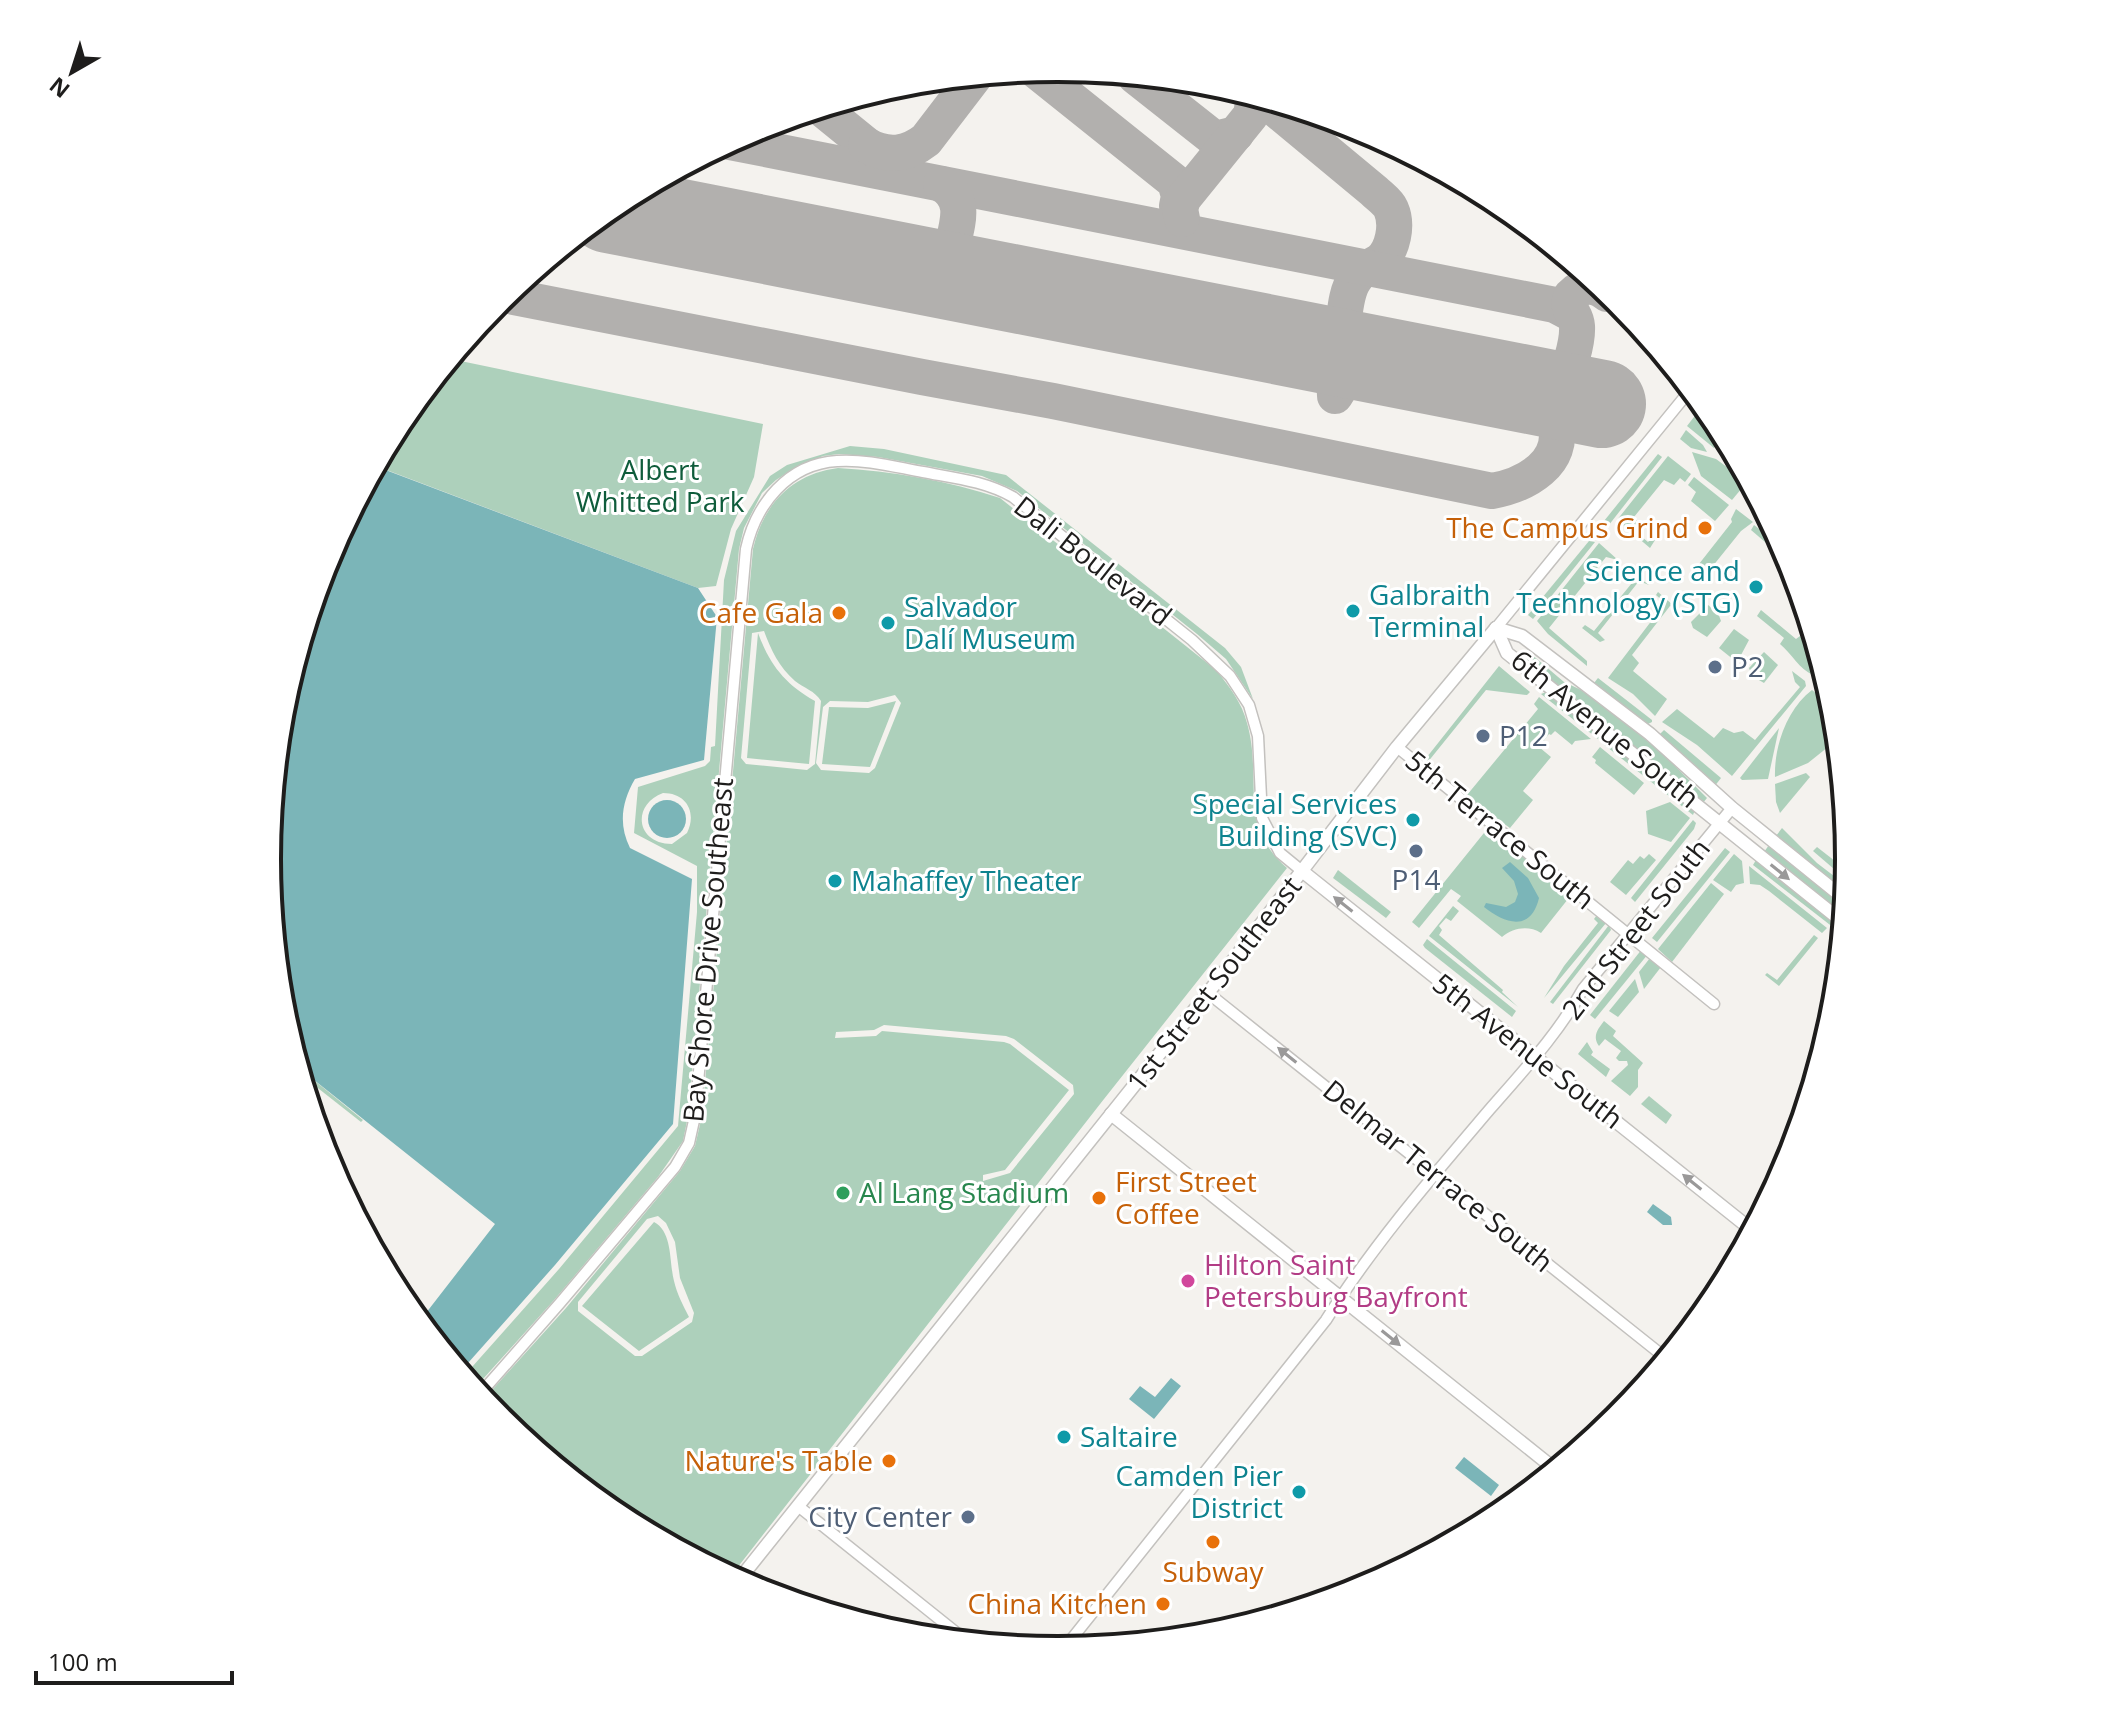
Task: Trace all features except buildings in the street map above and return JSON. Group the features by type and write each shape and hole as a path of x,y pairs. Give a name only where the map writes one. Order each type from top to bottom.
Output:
{"street":[{"name":"1st Street Southeast","path":"746,1571 1208,993 1397,747 1684,398"},
{"name":"Dali Boulevard","path":"744,574 750,530 768,497 788,480 823,463 876,464 978,483 1004,492 1192,640 1230,676 1249,705 1258,736 1262,818 1280,853 1302,871"},
{"name":"Bay Shore Drive Southeast","path":"487,1386 664,1181 689,1143 695,1116 744,574"},
{"name":"6th Avenue South","path":"1496,628 1522,636 1650,734 1732,808 1835,891"},
{"name":"6th Avenue South","path":"1496,628 1507,653 1834,915"},
{"name":"5th Terrace South","path":"1397,747 1714,1004"},
{"name":"2nd Street South","path":"1074,1636 1326,1320 1436,1174 1537,1057 1567,1018 1583,989 1732,808"},
{"name":"5th Avenue South","path":"1302,871 1745,1224"},
{"name":"Delmar Terrace South","path":"1208,993 1659,1353"},
{"path":"1111,1114 1548,1463"},
{"path":"798,1506 952,1629"}],"green space":[{"name":"Albert Whitted Park","path":"462,361 763,424 754,477 731,529 716,586 698,588 386,470 412,428"},
{"path":"1696,415 1716,445 1714,448 1687,426"},
{"path":"1686,430 1707,452 1691,448 1680,439"},
{"path":"850,446 884,449 1006,475 1225,648 1241,667 1253,699 1226,659 1017,491 982,476 878,457 839,454 823,456 776,480 762,493 744,528 739,549 688,1116 683,1141 658,1177 482,1380 471,1368 559,1269 678,1126 697,912 697,866 634,833 638,787 705,766 710,761 711,747 715,746 724,580 736,531 770,476 787,465","holes":["663,793 678,796 690,812 687,833 672,844 651,838 642,823 646,806"]},
{"path":"1692,452 1716,459 1732,471 1741,489 1732,500 1701,476"},
{"path":"1658,454 1662,457 1605,530 1600,526"},
{"path":"1668,456 1691,474 1685,482 1680,478 1674,485 1664,480 1634,517 1640,524 1636,532 1648,542 1657,537 1650,548 1617,520"},
{"path":"838,468 899,474 1000,498 1216,670 1238,702 1247,723 1254,800 1262,835 1287,868 738,1567 670,1533 585,1476 546,1444 492,1391 566,1308 680,1171 695,1146 702,1116 753,549 772,506 782,494 806,477","holes":["764,631 784,670 821,701 815,764 807,770 746,764 741,758 752,633","895,695 901,703 875,768 869,773 821,770 816,763 823,707 830,701 868,702","884,1025 1006,1036 1073,1085 1074,1094 1010,1173 983,1181 983,1175 1005,1170 1069,1090 1004,1042 882,1031 876,1036 835,1038 836,1032 874,1030","658,1216 666,1223 675,1242 680,1278 694,1313 692,1322 642,1356 635,1356 578,1311 578,1302 647,1219"]},
{"path":"1694,477 1729,505 1715,521 1691,501 1696,492 1688,485"},
{"path":"1736,509 1753,522 1741,531 1708,572 1699,564 1732,522"},
{"path":"1754,525 1763,532 1770,546 1751,530"},
{"path":"1589,541 1595,542 1533,619 1528,615"},
{"path":"1599,543 1618,560 1606,557 1549,628 1587,661 1587,666 1537,621"},
{"path":"1629,570 1649,585 1639,581 1598,633 1605,640 1600,642 1582,628 1585,625 1594,631 1611,610 1604,603 1607,600 1614,605 1636,578"},
{"path":"1658,592 1681,612 1670,606 1632,655 1639,663 1633,671 1667,699 1655,716 1633,694 1608,678 1665,603 1656,595"},
{"path":"1708,605 1718,613 1721,621 1707,637 1693,628 1691,622"},
{"path":"1761,610 1796,639 1800,636 1804,640 1813,675 1780,644 1784,638 1757,616"},
{"path":"1734,629 1749,640 1741,655 1734,660 1719,648"},
{"path":"758,633 780,673 815,701 809,764 747,758"},
{"path":"1764,652 1778,665 1764,683 1752,676 1749,668"},
{"path":"1531,654 1564,682 1590,694 1654,745 1707,798 1702,804 1524,661"},
{"path":"1499,666 1530,692 1527,695 1486,690 1427,763 1434,771 1423,762"},
{"path":"1792,671 1805,681 1806,686 1732,776 1697,745 1662,722 1677,709 1714,738 1723,728 1734,733 1743,731 1755,740 1800,687"},
{"path":"1598,678 1652,722 1646,725 1594,683"},
{"path":"1812,690 1818,695 1827,748 1808,763 1775,777 1777,753 1784,729 1803,698"},
{"path":"1546,692 1601,735 1598,739 1541,694"},
{"path":"1539,697 1591,739 1575,741 1572,745 1555,731 1549,734 1539,747 1551,757 1523,791 1533,800 1510,828 1460,792 1467,795 1538,709 1534,704"},
{"path":"896,701 870,767 822,764 829,707 868,708"},
{"path":"1779,728 1768,779 1742,780 1740,778"},
{"path":"1664,730 1721,778 1714,787 1659,735"},
{"path":"1606,738 1695,810 1693,815 1602,743"},
{"path":"1600,747 1644,783 1634,795 1595,763 1592,757"},
{"path":"1806,773 1810,777 1780,813 1775,784"},
{"path":"1670,802 1690,818 1671,842 1648,834 1646,811"},
{"path":"1479,816 1572,894 1541,933 1521,929 1502,937 1457,901 1461,896 1451,889 1419,928 1412,922 1488,828 1478,819"},
{"path":"1693,820 1696,823 1694,829 1635,902 1631,898"},
{"path":"1782,828 1835,877 1835,883 1776,836"},
{"path":"1769,845 1834,898 1834,909 1764,852"},
{"path":"1817,847 1836,862 1836,870 1813,851"},
{"path":"1725,848 1730,852 1657,942 1652,938"},
{"path":"1649,854 1656,860 1626,895 1610,882 1628,860 1633,864 1640,856 1644,859"},
{"path":"1734,854 1742,861 1744,883 1736,885 1731,892 1713,880"},
{"path":"1756,860 1833,920 1832,927 1753,865"},
{"path":"1749,866 1827,928 1822,933 1769,891 1760,885 1750,884"},
{"path":"1338,870 1391,912 1386,918 1333,878"},
{"path":"1711,883 1724,894 1672,962 1658,949"},
{"path":"1453,906 1459,911 1451,921 1446,918 1439,926 1442,930 1439,935 1503,990 1518,1007 1429,936"},
{"path":"1597,915 1606,923 1544,998 1564,966 1598,923 1594,919"},
{"path":"1609,925 1611,930 1553,1004 1550,1002"},
{"path":"1814,935 1818,938 1779,986 1765,975 1767,973 1777,980"},
{"path":"1427,939 1516,1011 1512,1017 1425,948 1423,945"},
{"path":"1642,949 1648,954 1595,1019 1590,1015"},
{"path":"1650,958 1661,967 1644,989 1639,972"},
{"path":"1635,979 1639,992 1618,1017 1609,1011"},
{"path":"1604,1021 1616,1031 1613,1036 1643,1063 1638,1070 1638,1087 1630,1096 1611,1081 1628,1065 1627,1061 1616,1058 1621,1051 1605,1039 1599,1046 1597,1042 1597,1033"},
{"path":"1587,1042 1593,1052 1591,1055 1610,1069 1606,1077 1578,1054"},
{"path":"313,1079 363,1120 361,1122 315,1086"},
{"path":"1649,1096 1672,1115 1666,1124 1641,1104"},
{"path":"654,1222 667,1240 675,1286 689,1317 639,1351 582,1306"}],"water":[{"path":"386,470 698,588 717,617 704,760 635,779 623,813 630,848 692,879 673,1124 467,1364 427,1312 495,1224 313,1079 288,961 281,860 288,758 296,708 307,658 340,562"},
{"path":"667,800 681,805 686,819 681,833 667,838 653,833 648,819 653,805"},
{"path":"1510,862 1528,878 1539,898 1530,916 1516,922 1500,918 1484,907 1486,903 1506,907 1515,902 1518,894 1514,881 1502,868"},
{"path":"1653,1204 1671,1217 1672,1225 1663,1225 1647,1212"},
{"path":"1171,1378 1181,1386 1154,1419 1129,1399 1140,1386 1155,1397"},
{"path":"1464,1457 1499,1485 1491,1496 1455,1468"}],"taxiway":[{"path":"1050,82 1175,182 1179,196 1177,206"},
{"path":"866,145 889,153 919,145 966,88"},
{"path":"1150,88 1211,136 1219,138 1236,134"},
{"path":"1182,219 1180,209 1183,199 1251,115 1252,106"},
{"path":"1283,115 1374,191 1391,209 1394,222 1391,244 1380,261 1360,273 1352,284 1342,333"},
{"path":"831,116 885,160"},
{"path":"750,146 1555,305 1572,314"},
{"path":"941,184 950,191 958,207 950,256"},
{"path":"907,268 936,267 950,256 954,269 970,280"},
{"path":"1538,393 1559,386 1563,381 1577,332 1570,305 1571,296 1585,288"},
{"path":"521,298 1053,401 1492,491 1530,477 1549,460 1555,449 1557,436 1551,411 1541,399 1526,391"},
{"path":"1303,346 1318,354 1328,365 1335,396 1352,369 1371,360"}],"runway":[{"path":"628,213 1602,404"}],"place":[{"name":"The Campus Grind","path":"1705,528"},
{"name":"Science and Technology (STG)","path":"1756,587"},
{"name":"Galbraith Terminal","path":"1353,611"},
{"name":"Cafe Gala","path":"839,613"},
{"name":"Salvador Dalí Museum","path":"888,623"},
{"name":"P2","path":"1715,667"},
{"name":"P12","path":"1483,736"},
{"name":"Special Services Building (SVC)","path":"1413,820"},
{"name":"P14","path":"1416,851"},
{"name":"Mahaffey Theater","path":"835,881"},
{"name":"Al Lang Stadium","path":"843,1193"},
{"name":"First Street Coffee","path":"1099,1198"},
{"name":"Hilton Saint Petersburg Bayfront","path":"1188,1281"},
{"name":"Saltaire","path":"1064,1437"},
{"name":"Nature's Table","path":"889,1461"},
{"name":"Camden Pier District","path":"1299,1492"},
{"name":"City Center","path":"968,1517"},
{"name":"Subway","path":"1213,1542"},
{"name":"China Kitchen","path":"1163,1604"}]}
